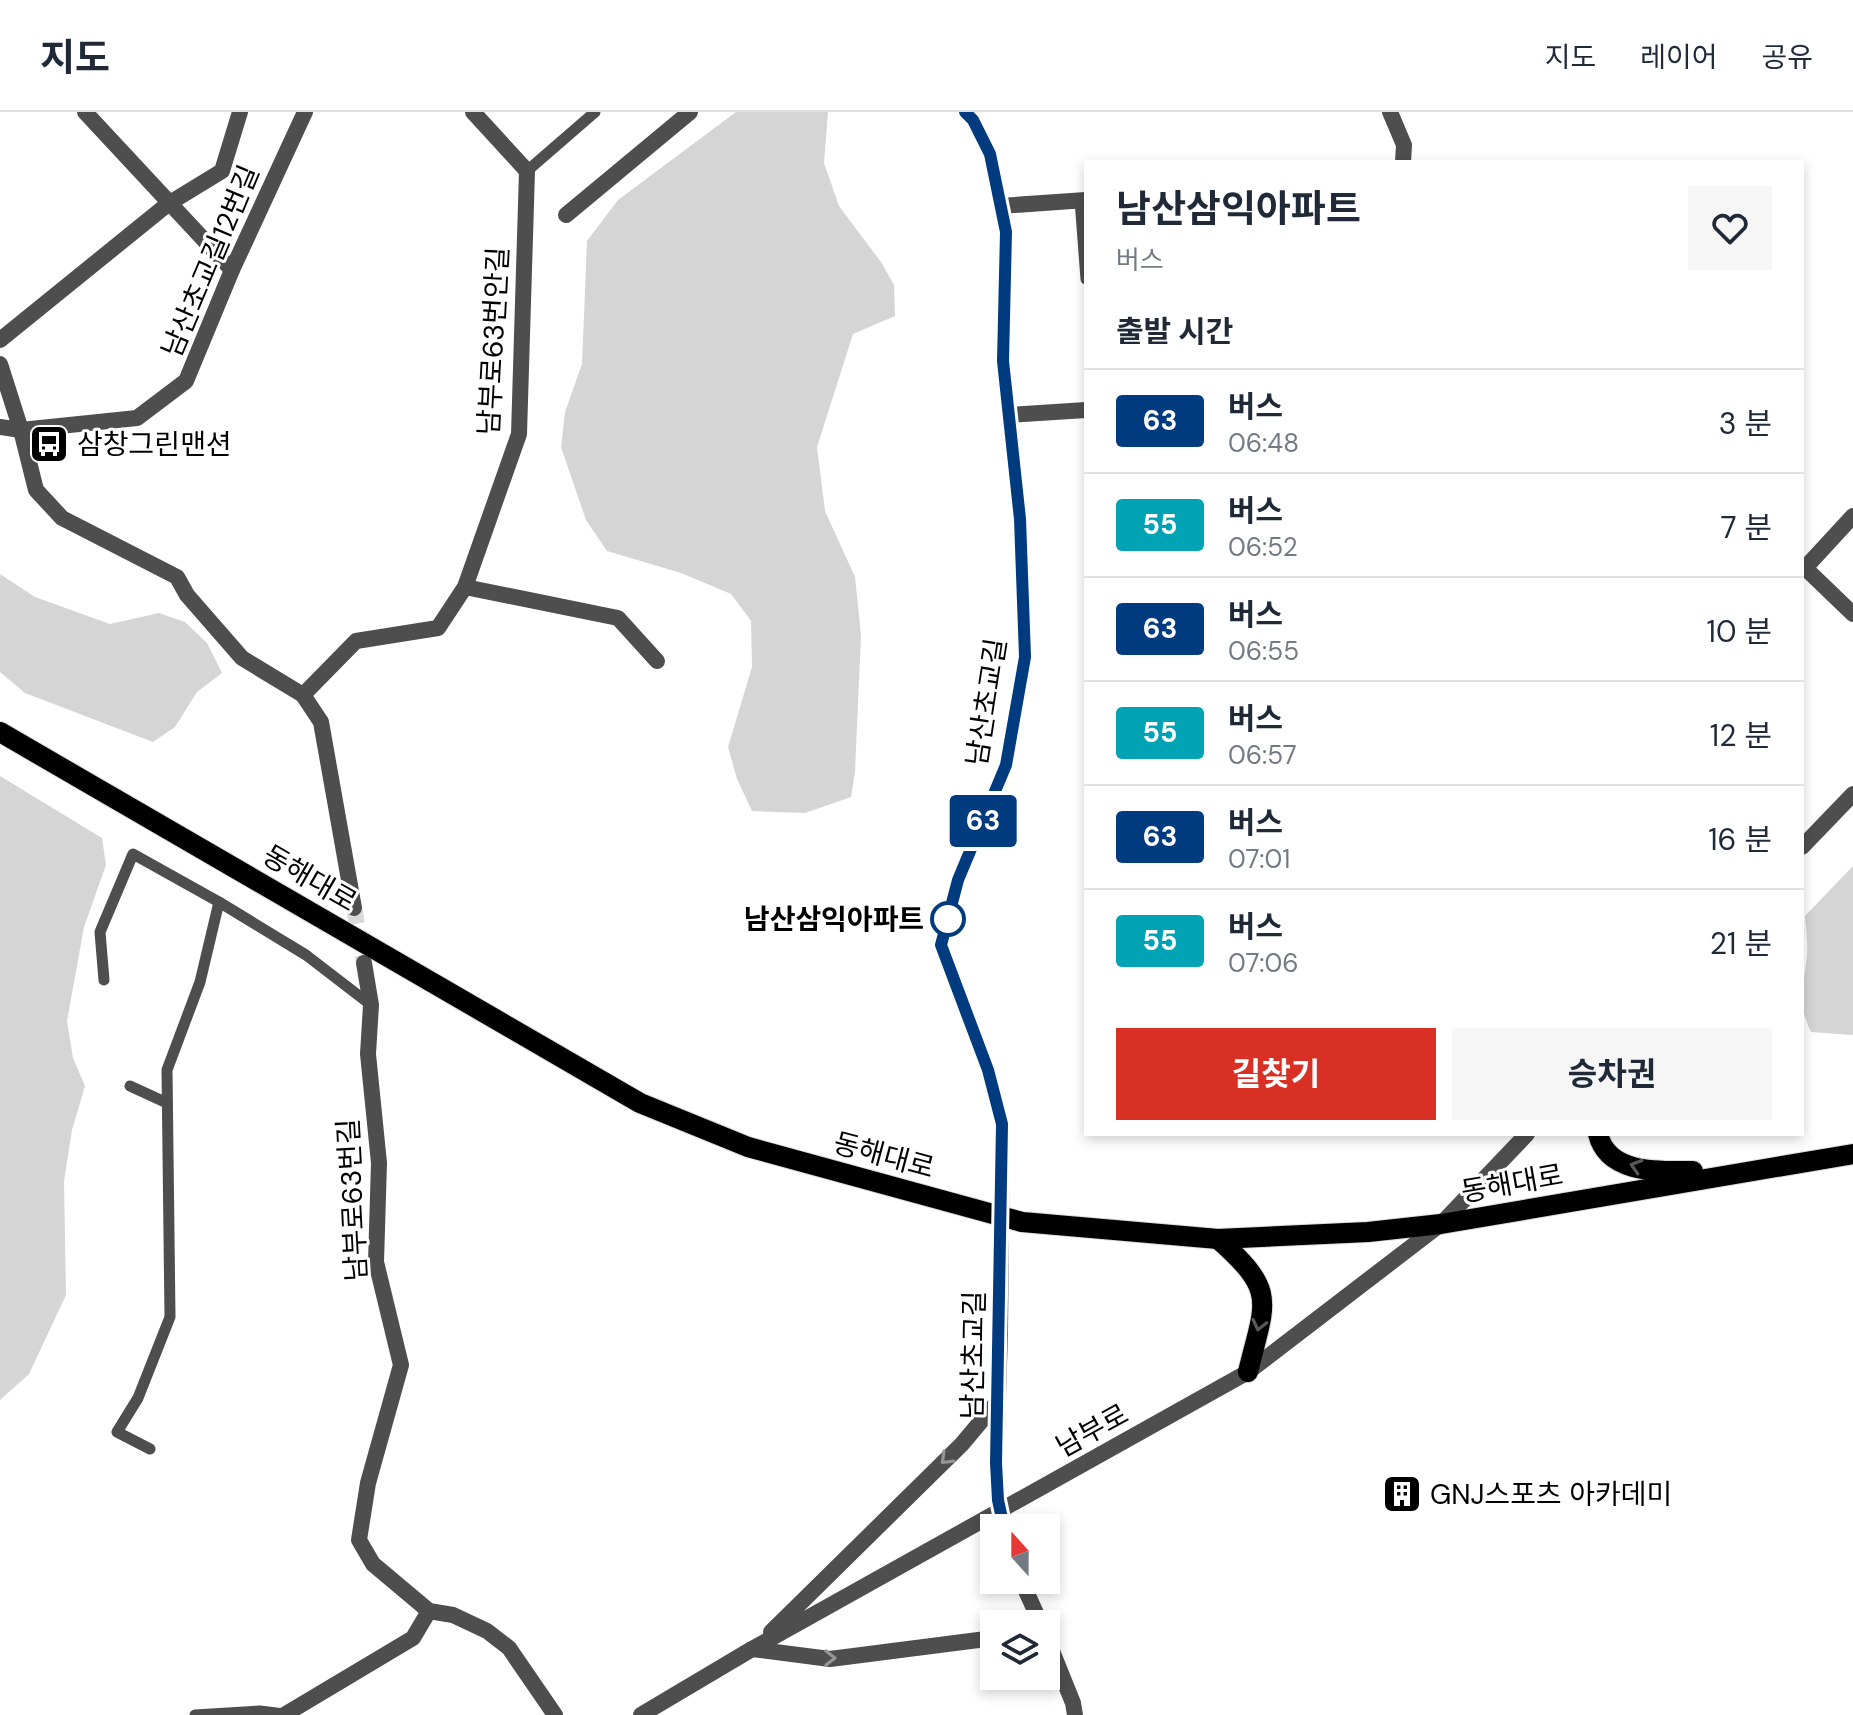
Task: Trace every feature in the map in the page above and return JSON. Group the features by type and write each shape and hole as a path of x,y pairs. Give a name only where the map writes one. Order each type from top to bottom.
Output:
{"main road":[{"name":"동해대로","path":"0,732 654,1109 748,1147 1022,1222 1218,1239 1368,1232 1441,1224 1853,1154"},
{"path":"1599,1136 1601,1144 1616,1159 1640,1170 1741,1173"},
{"path":"1218,1239 1243,1261 1256,1279 1265,1301 1248,1372"}],"street":[{"path":"85,112 232,270"},
{"path":"0,340 168,204 222,171 240,112"},
{"name":"남산초교길12번길","path":"0,427 21,430 137,418 186,381 232,270 305,112"},
{"path":"473,112 527,171"},
{"path":"566,215 690,112"},
{"name":"남산초교길","path":"965,112 973,120 990,154 1006,232 1003,361 1020,519 1025,657 1006,765 958,880 941,945 988,1070 1002,1124 996,1463 1001,1514"},
{"path":"1390,112 1404,145 1403,160"},
{"name":"남부로63번안길","path":"303,695 356,641 438,628 465,587 519,434 527,171"},
{"path":"1000,206 1083,200"},
{"path":"0,364 36,490 62,518 177,577 187,595 242,658 303,695 321,722 354,908"},
{"path":"1008,415 1084,410"},
{"path":"1804,566 1853,516"},
{"path":"1804,568 1853,614"},
{"path":"465,587 618,618 657,661"},
{"path":"1804,845 1853,794"},
{"name":"남부로63번길","path":"364,963 371,1005 368,1054 379,1163 376,1262 401,1365 368,1483 359,1540 373,1564 429,1611 453,1615 476,1625 509,1648 555,1715"},
{"name":"남부로","path":"641,1715 752,1649 1248,1372 1441,1224 1525,1136"},
{"path":"752,1649 951,1455 998,1401"},
{"path":"284,1715 413,1638 429,1611"},
{"path":"752,1649 830,1659 980,1640"},
{"path":"1060,1671 1075,1715"}],"lane":[{"path":"527,171 595,112"},
{"path":"1083,200 1084,226"},
{"path":"104,980 100,932 133,854 306,955 371,1005"},
{"path":"150,1449 117,1432 138,1398 170,1317 167,1070 200,982 219,902"},
{"path":"130,1086 167,1103"},
{"path":"195,1715 260,1711 284,1715"}],"shaded area":[{"path":"736,112 828,112 824,163 839,206 881,262 894,285 895,316 853,334 817,447 825,511 855,577 861,635 855,772 851,797 805,813 752,811 737,779 728,747 752,667 751,621 731,594 681,573 607,551 586,520 561,447 565,412 582,364 587,241 618,200"},
{"path":"0,574 35,597 110,624 159,613 185,622 207,643 222,673 197,692 175,727 153,742 25,693 0,672"},
{"path":"0,776 102,838 106,865 84,927 67,1021 73,1058 85,1086 72,1130 64,1181 66,1295 29,1374 0,1400"},
{"path":"1853,866 1853,1035 1811,1032 1806,1021 1805,916"}],"tunnel":[{"path":"354,908 364,963"}],"bus line":[{"name":"63","path":"965,112 973,120 990,154 1006,232 1003,361 1020,519 1025,657 1006,765 958,880 941,945 988,1070 1002,1124 996,1463 1001,1514"}],"place":[{"name":"삼창그린맨션","path":"49,444"},
{"name":"남산삼익아파트","path":"948,919"},
{"name":"GNJ스포츠 아카데미","path":"1402,1494"}]}
